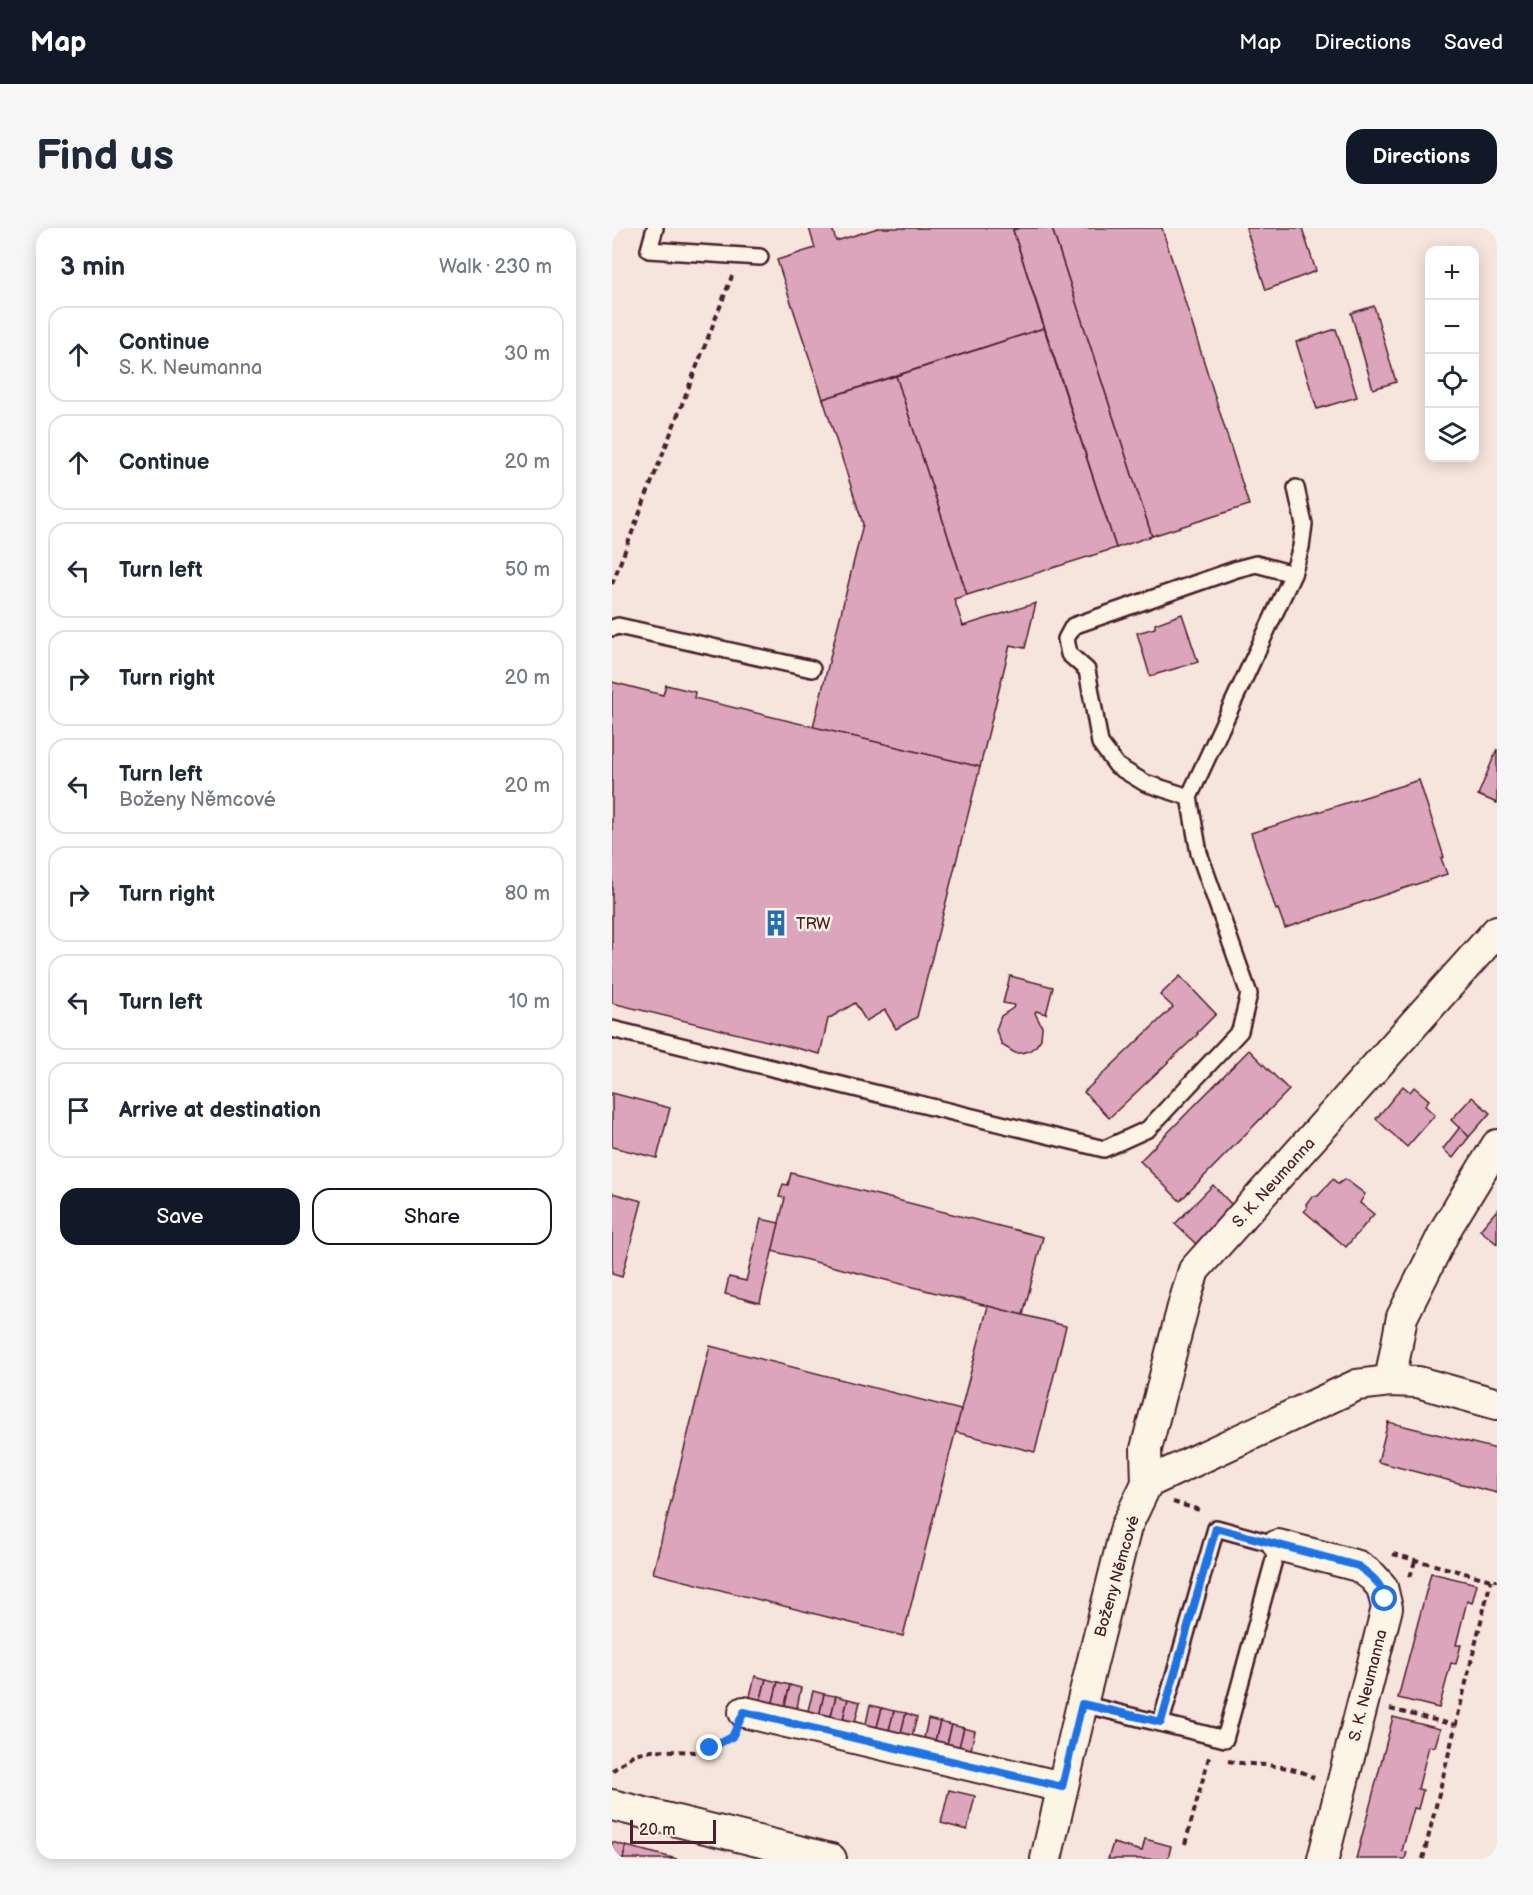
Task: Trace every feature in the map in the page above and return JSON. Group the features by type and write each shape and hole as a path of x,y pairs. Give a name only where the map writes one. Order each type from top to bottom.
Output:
{"street":[{"name":"S. K. Neumanna","path":"1158,1492 1146,1449 1194,1270 1497,931"},
{"path":"1390,1381 1402,1317 1447,1227 1497,1144"},
{"path":"1158,1492 1357,1385 1390,1381 1418,1382 1497,1404"},
{"name":"Boženy Němcové","path":"1046,1859 1126,1527 1158,1492"},
{"name":"S. K. Neumanna","path":"1278,1545 1358,1566 1382,1587 1387,1608 1323,1859"},
{"path":"744,1712 1062,1787"},
{"path":"612,1805 831,1859"}],"lane":[{"path":"655,228 649,250 760,257"},
{"path":"612,1029 1104,1149 1148,1129 1240,1031 1249,994 1199,853 1189,797 1293,574 1301,547 1304,524 1296,488"},
{"path":"1189,797 1145,783 1118,766 1100,742 1087,670 1069,654 1066,639 1073,626 1237,568 1256,564 1293,574"},
{"path":"612,628 618,626 812,669"},
{"path":"1082,1704 1225,1739 1278,1545 1216,1528 1161,1722"}],"path":[{"path":"612,584 740,256"},
{"path":"1158,1492 1214,1514"},
{"path":"1385,1551 1415,1561 1497,1580"},
{"path":"1423,1859 1491,1580"},
{"path":"1363,1702 1455,1725"},
{"path":"612,1771 633,1754 652,1750 695,1752 710,1748 732,1737 744,1712"},
{"path":"1185,1844 1209,1757 1247,1764 1287,1767 1304,1772 1340,1793"}],"building":[{"path":"809,228 832,228 836,241 878,228 1020,228 1013,230 1044,328 823,399 777,260 815,248"},
{"path":"1052,228 1152,536 1116,548 1013,230"},
{"path":"1052,228 1162,228 1249,505 1152,536"},
{"path":"1246,228 1302,228 1316,271 1266,290"},
{"path":"1374,306 1396,382 1373,389 1351,313"},
{"path":"1044,328 1116,548 967,595 896,376"},
{"path":"1336,329 1357,397 1317,409 1296,342"},
{"path":"896,376 967,595 954,599 963,626 1036,603 1025,648 1010,645 980,767 813,727 863,524 823,399"},
{"path":"1182,614 1198,662 1150,676 1137,633 1155,628 1155,624"},
{"name":"TRW","path":"612,682 663,695 666,685 695,692 694,698 980,767 917,1017 896,1029 885,1010 866,1021 855,1003 828,1019 820,1054 612,1003"},
{"path":"1497,749 1497,803 1478,795"},
{"path":"1419,780 1444,857 1441,858 1447,874 1285,928 1278,909 1276,910 1251,833"},
{"path":"1010,976 1053,987 1046,1014 1036,1011 1035,1013 1042,1027 1041,1039 1029,1051 1021,1053 1015,1053 1002,1045 996,1030 1001,1016 1014,1005 1003,1003"},
{"path":"1180,976 1216,1014 1109,1118 1084,1092 1173,1007 1160,995"},
{"path":"1249,1050 1289,1090 1180,1201 1140,1161"},
{"path":"1403,1086 1410,1092 1414,1087 1429,1100 1425,1106 1435,1115 1407,1147 1376,1119"},
{"path":"612,1093 670,1108 657,1158 612,1147"},
{"path":"1472,1097 1490,1113 1469,1137 1451,1120"},
{"path":"1460,1127 1469,1137 1453,1158 1443,1149"},
{"path":"791,1173 1043,1237 1023,1315 772,1251 785,1198 779,1197 783,1184 788,1185"},
{"path":"1333,1179 1338,1184 1345,1179 1365,1194 1360,1203 1374,1214 1346,1247 1304,1211 1312,1196 1318,1196"},
{"path":"1213,1185 1233,1206 1196,1244 1175,1224"},
{"path":"612,1193 642,1201 622,1277 612,1274"},
{"path":"1497,1210 1497,1244 1480,1230"},
{"path":"761,1219 779,1223 760,1303 725,1294 729,1277 746,1281"},
{"path":"988,1306 1066,1326 1035,1452 955,1432"},
{"path":"710,1346 961,1410 903,1636 653,1573"},
{"path":"1388,1422 1497,1449 1497,1493 1378,1462"},
{"path":"1431,1573 1477,1584 1472,1603 1467,1601 1456,1645 1461,1645 1456,1664 1451,1663 1439,1708 1398,1698"},
{"path":"755,1676 766,1679 760,1703 749,1700"},
{"path":"766,1679 778,1682 772,1706 760,1703"},
{"path":"778,1682 790,1685 784,1709 772,1706"},
{"path":"790,1685 801,1688 796,1712 784,1709"},
{"path":"813,1691 824,1694 819,1717 807,1714"},
{"path":"824,1694 836,1696 830,1720 819,1717"},
{"path":"836,1696 848,1699 842,1723 830,1720"},
{"path":"848,1699 860,1702 854,1726 842,1723"},
{"path":"870,1705 882,1708 876,1731 865,1728"},
{"path":"882,1708 894,1711 888,1734 876,1731"},
{"path":"894,1711 906,1713 900,1737 888,1734"},
{"path":"906,1713 917,1717 911,1740 900,1737"},
{"path":"1393,1717 1440,1729 1435,1747 1429,1746 1418,1789 1423,1790 1418,1809 1414,1808 1402,1851 1407,1852 1405,1859 1356,1859"},
{"path":"928,1719 940,1722 934,1745 923,1743"},
{"path":"940,1722 952,1725 946,1748 934,1745"},
{"path":"952,1725 964,1728 958,1751 946,1748"},
{"path":"964,1728 975,1731 970,1754 958,1751"},
{"path":"949,1790 975,1796 967,1830 941,1823"},
{"path":"1145,1839 1171,1846 1168,1859 1108,1859 1113,1843 1142,1851"},
{"path":"612,1842 626,1846 623,1859 612,1859"},
{"path":"626,1846 677,1859 623,1859"}],"place":[{"name":"TRW","path":"776,923"}],"route":[{"path":"710,1748 732,1737 744,1712 1062,1787 1082,1704 1161,1722 1216,1528 1358,1566 1382,1587 1385,1599"}]}
